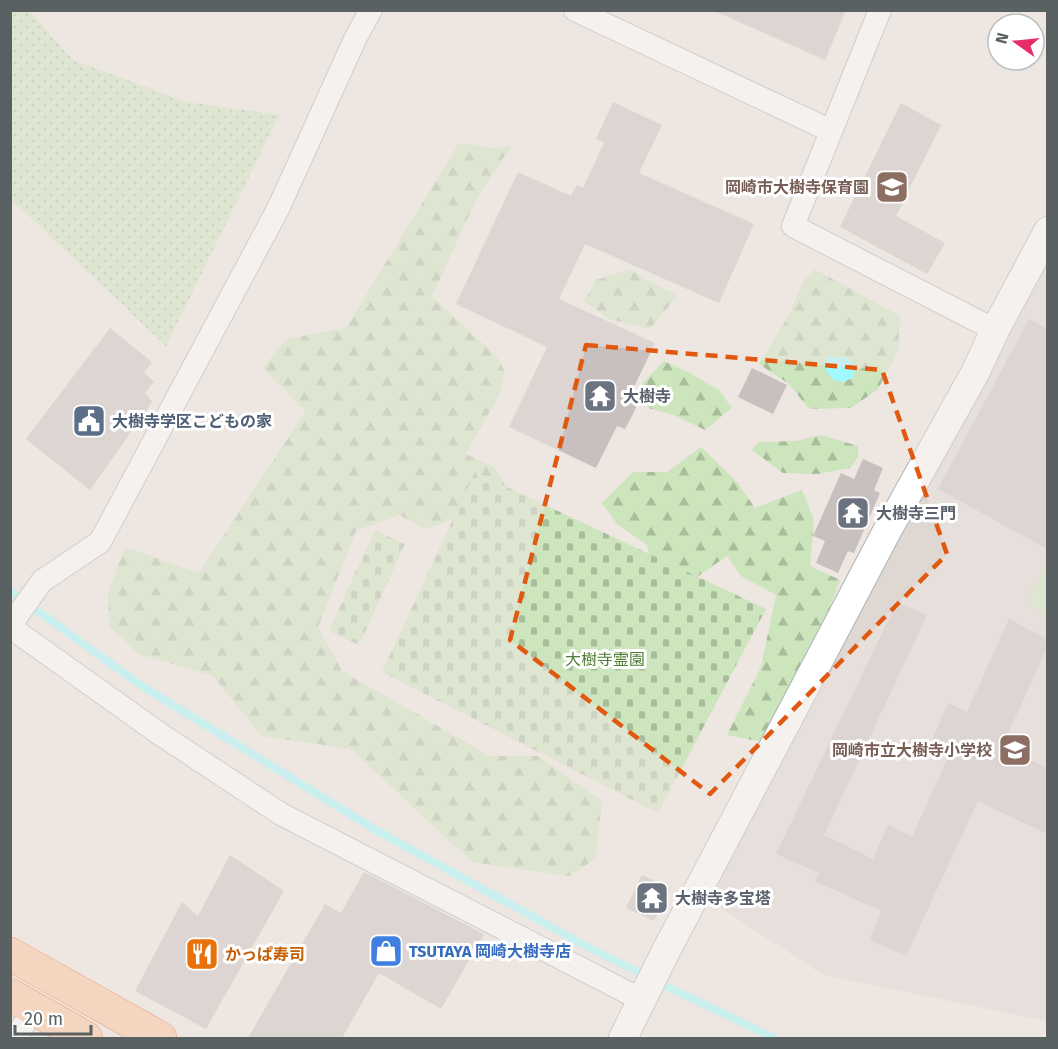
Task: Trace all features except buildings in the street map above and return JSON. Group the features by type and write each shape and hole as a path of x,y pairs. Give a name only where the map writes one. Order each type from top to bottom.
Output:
{"highway":[{"path":"10,954 160,1038"},
{"path":"22,1002 86,1038"}],"street":[{"path":"371,10 356,37 278,209 100,542 42,581 10,626 160,734 281,814 642,1000"},
{"path":"575,10 831,131"},
{"path":"879,10 793,226 995,330"},
{"path":"628,1037 642,1000 666,951 887,531 975,373 1047,231"},
{"path":"16,1038 22,1002"}],"highlighted area":[{"path":"586,345 882,370 947,554 710,794 510,640"}],"shaded area":[{"path":"1047,254 1047,1021 823,975 709,900"}],"green space":[{"path":"10,11 30,11 73,60 186,102 279,115 166,346 11,199"},
{"path":"459,143 497,149 512,145 478,196 432,296 497,357 505,372 500,393 466,454 494,467 515,501 472,512 426,529 399,515 356,531 318,627 342,671 490,756 538,756 602,801 595,859 569,876 472,862 351,749 262,736 213,676 139,654 109,626 108,593 125,547 199,573 306,411 263,368 286,339 346,328"},
{"path":"629,269 678,295 650,329 609,319 584,301 596,280"},
{"path":"814,269 900,316 898,351 878,389 851,408 809,409 789,384 759,364 789,315 803,282"},
{"path":"664,361 719,390 732,408 705,430 674,415 648,408 647,396 642,384"},
{"path":"821,435 858,446 858,457 850,468 818,474 783,473 752,450 759,442 796,441"},
{"path":"701,447 738,483 755,508 802,490 814,520 810,566 840,580 814,649 763,742 727,735 761,667 776,595 741,576 727,556 694,579 654,578 647,545 617,524 602,503 633,472 667,472"},
{"name":"大樹寺霊園","path":"475,472 766,609 658,813 382,672"},
{"path":"375,530 405,544 359,645 329,631"},
{"path":"1047,563 1047,616 1025,603"}],"water":[{"path":"828,356 847,358 856,366 853,378 842,382 833,380 823,366"}],"waterway":[{"path":"10,591 139,684 374,829 595,951 647,976"},
{"path":"658,982 774,1038"}],"place":[{"name":"岡崎市大樹寺保育園","path":"892,187"},
{"name":"大樹寺","path":"600,396"},
{"name":"大樹寺学区こどもの家","path":"89,421"},
{"name":"大樹寺三門","path":"853,513"},
{"name":"岡崎市立大樹寺小学校","path":"1015,750"},
{"name":"大樹寺多宝塔","path":"652,898"},
{"name":"TSUTAYA 岡崎大樹寺店","path":"386,951"},
{"name":"かっぱ寿司","path":"202,954"}]}
